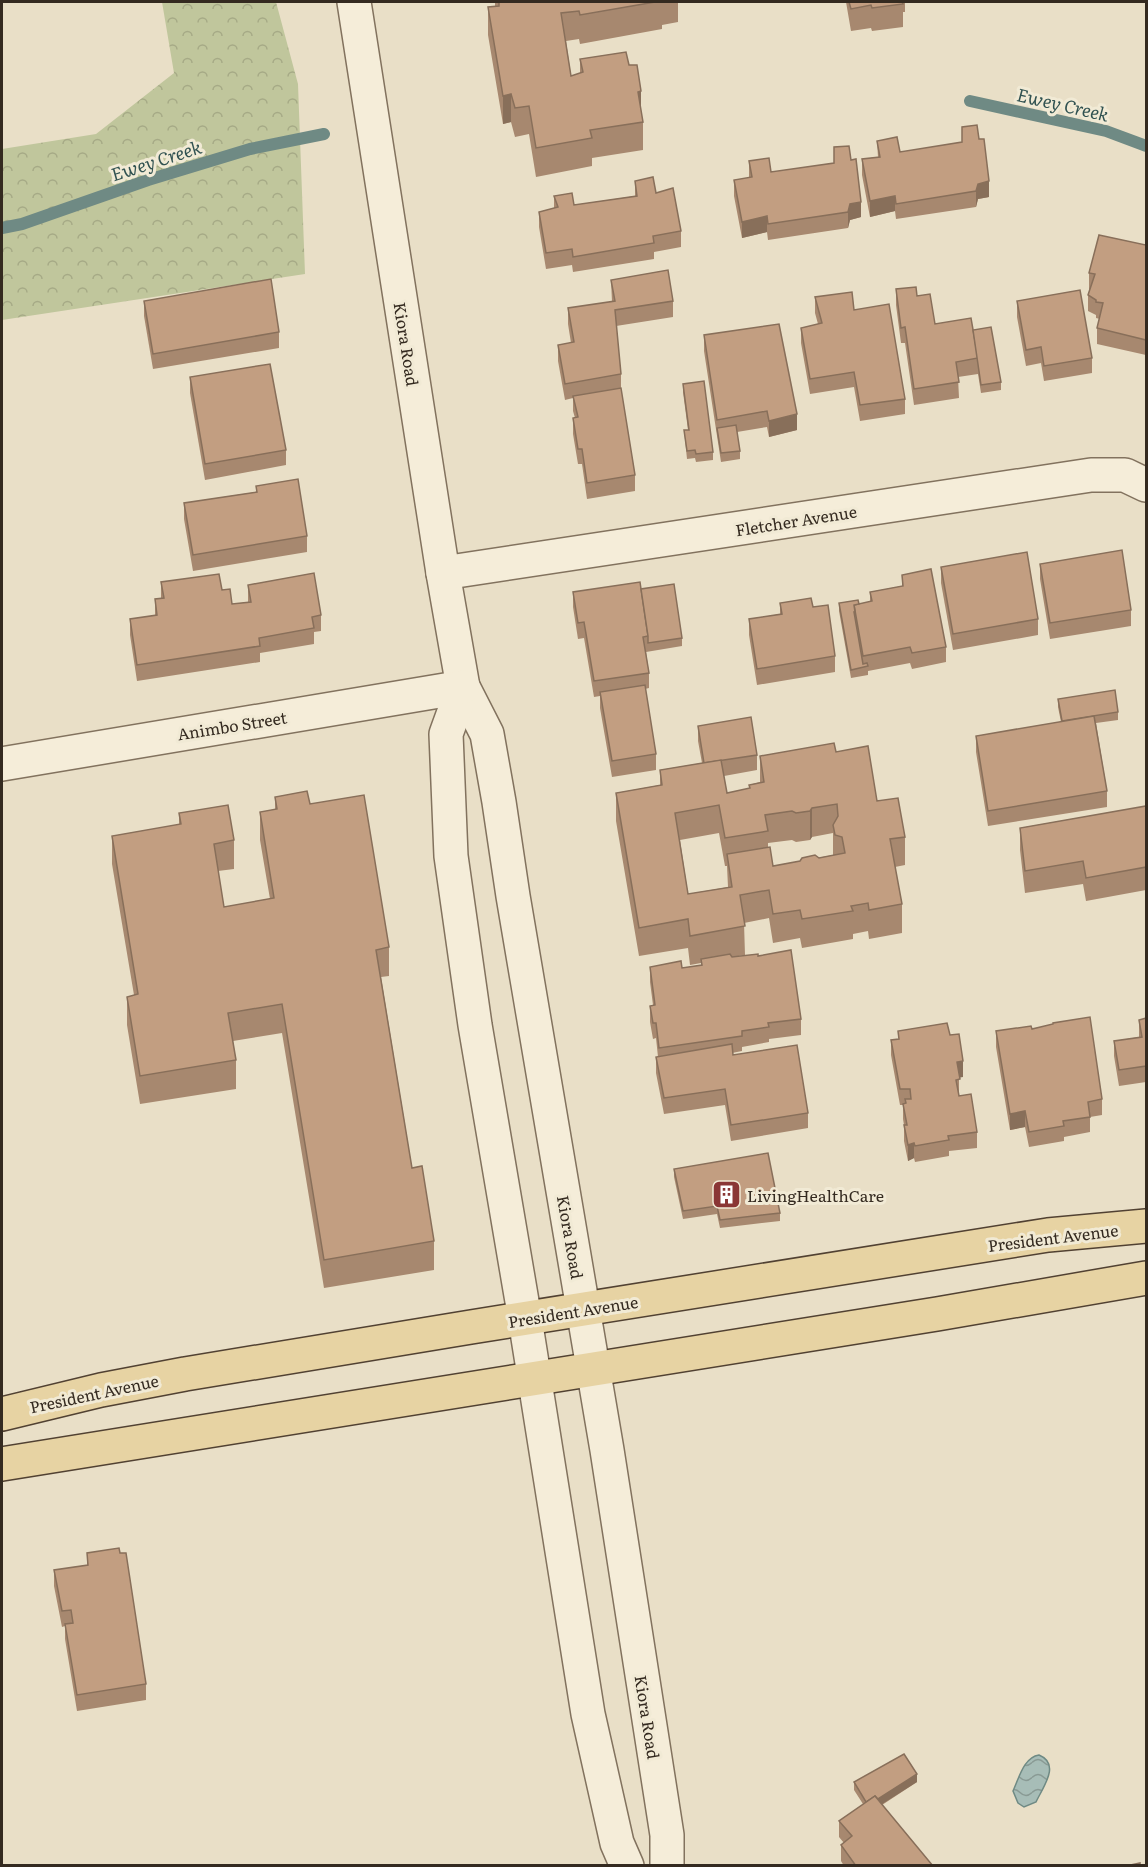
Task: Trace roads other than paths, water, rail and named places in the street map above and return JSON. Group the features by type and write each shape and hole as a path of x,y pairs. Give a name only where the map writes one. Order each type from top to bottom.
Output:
{"main road":[{"name":"President Avenue","path":"2,1414 101,1390 185,1374 1048,1235 1146,1226"},
{"path":"2,1464 937,1314 1146,1278"}],"street":[{"name":"Kiora Road","path":"354,2 443,573 463,687 488,734 584,1310 667,1835 667,1866"},
{"name":"Fletcher Avenue","path":"443,573 1091,475 1125,475 1146,485"},
{"name":"Kiora Road","path":"463,687 446,734 451,856 475,1024 588,1714 617,1843 627,1866"},
{"name":"Animbo Street","path":"2,764 463,687"}],"water":[{"path":"1039,1755 1049,1764 1050,1770 1036,1802 1024,1807 1018,1803 1013,1791 1026,1764"}],"waterway":[{"name":"Ewey Creek","path":"970,101 1106,131 1146,146"},
{"name":"Ewey Creek","path":"2,228 22,224 148,180 250,149 324,134"}],"place":[{"name":"LivingHealthCare","path":"726,1195"}]}
